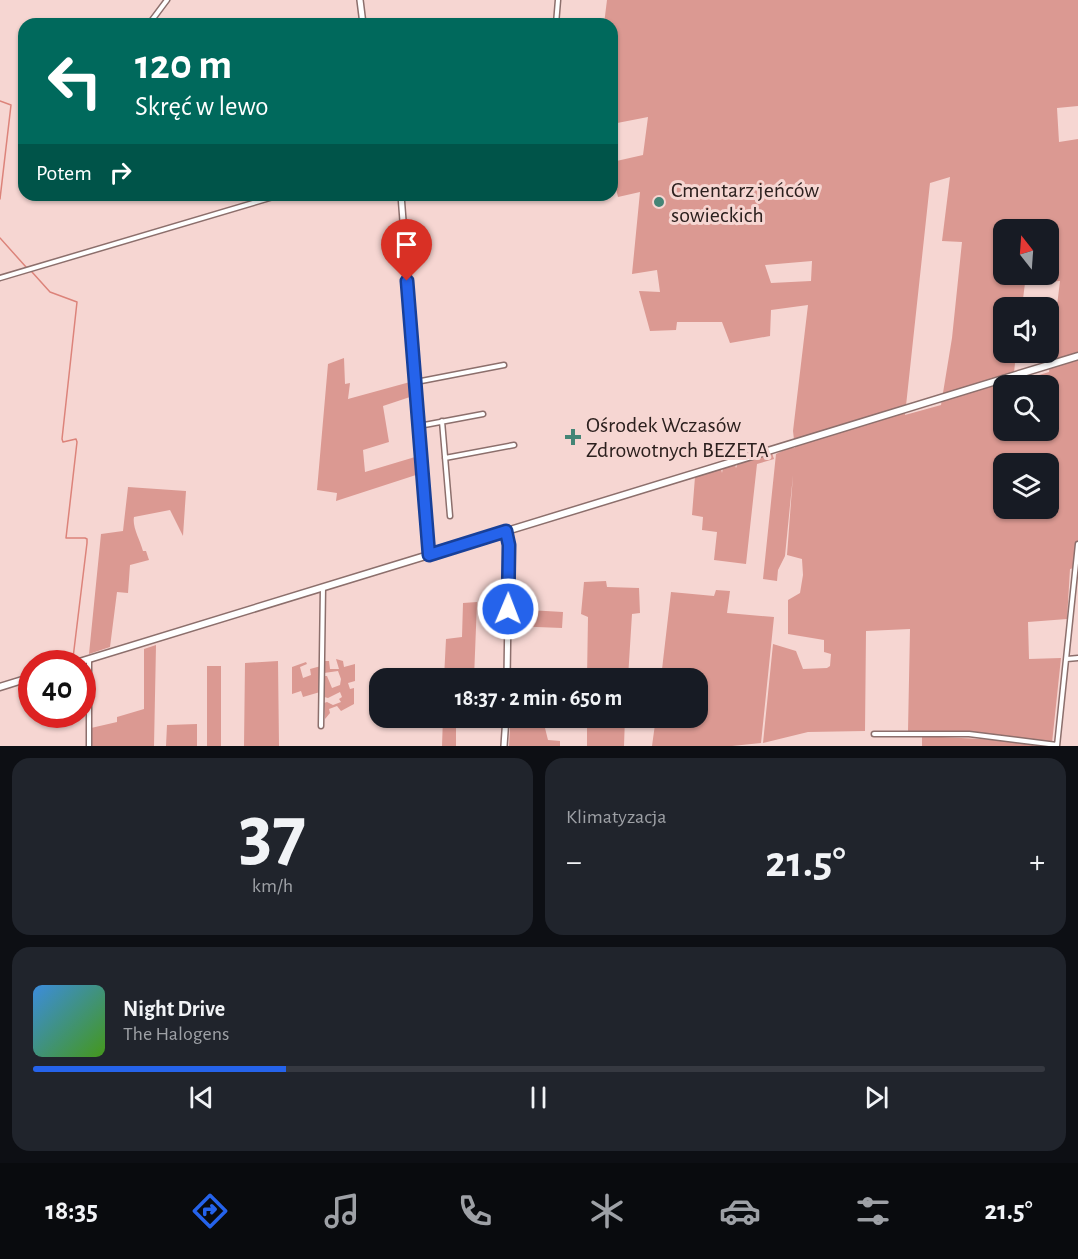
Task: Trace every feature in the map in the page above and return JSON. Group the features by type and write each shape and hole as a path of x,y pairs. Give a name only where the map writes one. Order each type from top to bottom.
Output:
{"main road":[{"path":"96,657 1078,356"},
{"path":"0,687 18,681"}],"street":[{"path":"154,18 167,0"},
{"path":"360,0 362,18"},
{"path":"556,18 558,0"},
{"path":"0,278 260,201"},
{"path":"401,201 429,555"},
{"path":"415,382 504,365"},
{"path":"418,426 483,414"},
{"path":"442,422 450,516"},
{"path":"445,458 514,445"},
{"path":"506,531 509,545 507,668"},
{"path":"874,734 969,734 1057,746 1078,544"},
{"path":"321,726 323,587"},
{"path":"1067,659 1078,658"},
{"path":"89,728 89,746"},
{"path":"504,746 505,728"}],"shaded area":[{"path":"607,0 1078,0 1078,106 1057,108 1059,142 1078,139 1078,567 1070,569 1067,619 1028,622 1029,659 1061,658 1052,743 908,731 910,629 866,631 865,731 808,732 763,743 773,644 796,651 803,669 830,666 831,654 824,652 824,640 788,634 788,600 800,593 803,575 802,559 787,555 793,475 785,556 778,570 777,581 763,579 776,454 790,447 795,448 793,431 808,305 771,310 770,336 730,343 722,322 677,322 676,330 650,331 639,291 660,292 657,270 632,274 640,192 618,197 618,161 643,155 648,117 618,123 618,18 605,18","holes":["950,177 942,241 962,242 952,338 941,405 905,415 930,183","812,261 811,281 771,283 765,265"]},
{"path":"344,358 345,384 350,383 348,399 410,382 410,397 383,406 389,442 363,450 365,472 415,457 416,475 336,501 337,493 317,490 328,364"},
{"path":"772,453 774,459 757,464 746,564 714,560 717,532 702,530 703,517 692,515 695,477 721,469 722,473 723,468 735,465 736,468 738,463"},
{"path":"128,487 186,491 183,536 170,510 134,517 137,534 149,560 130,565 128,593 117,592 110,647 96,652 89,650 101,534 123,531"},
{"path":"606,581 607,587 639,588 640,613 632,614 629,668 587,668 588,617 581,614 584,582"},
{"path":"716,590 730,591 727,613 774,617 761,743 732,746 652,746 654,728 708,728 708,668 662,668 671,592 714,596"},
{"path":"477,602 474,668 445,668 446,639 462,637 463,603"},
{"path":"511,609 563,612 562,628 511,626"},
{"path":"156,645 154,746 90,746 91,728 117,722 117,717 144,709 144,649"},
{"path":"336,659 343,661 344,667 355,664 355,681 348,683 350,689 354,688 354,704 341,711 337,706 329,709 330,713 325,719 324,703 333,705 341,702 339,699 342,697 340,692 328,698 324,697 325,676 332,688 340,685 341,679 338,671 324,673 324,661 329,661 330,669 339,669"},
{"path":"278,661 279,746 244,746 245,663"},
{"path":"306,662 307,664 300,667 303,678 311,675 310,669 321,666 320,692 303,697 301,691 292,694 292,667"},
{"path":"207,666 221,666 221,746 207,746"},
{"path":"197,724 197,746 166,746 167,725"},
{"path":"443,728 456,728 456,746 442,746"},
{"path":"510,728 545,728 548,740 560,741 560,746 509,746"},
{"path":"587,728 625,728 624,746 587,746"},
{"path":"922,736 1000,740 1039,746 922,746"}],"waterway":[{"path":"0,101 11,105 0,199"},
{"path":"0,238 26,267"},
{"path":"32,272 50,292 77,302 62,439 63,442 76,439 77,442 66,538 87,539 74,650"}],"place":[{"name":"Cmentarz jeńców sowieckich","path":"659,202"},
{"name":"Ośrodek Wczasów Zdrowotnych BEZETA","path":"573,437"}],"route":[{"path":"407,281 429,555 506,531 509,545 508,609"}]}
